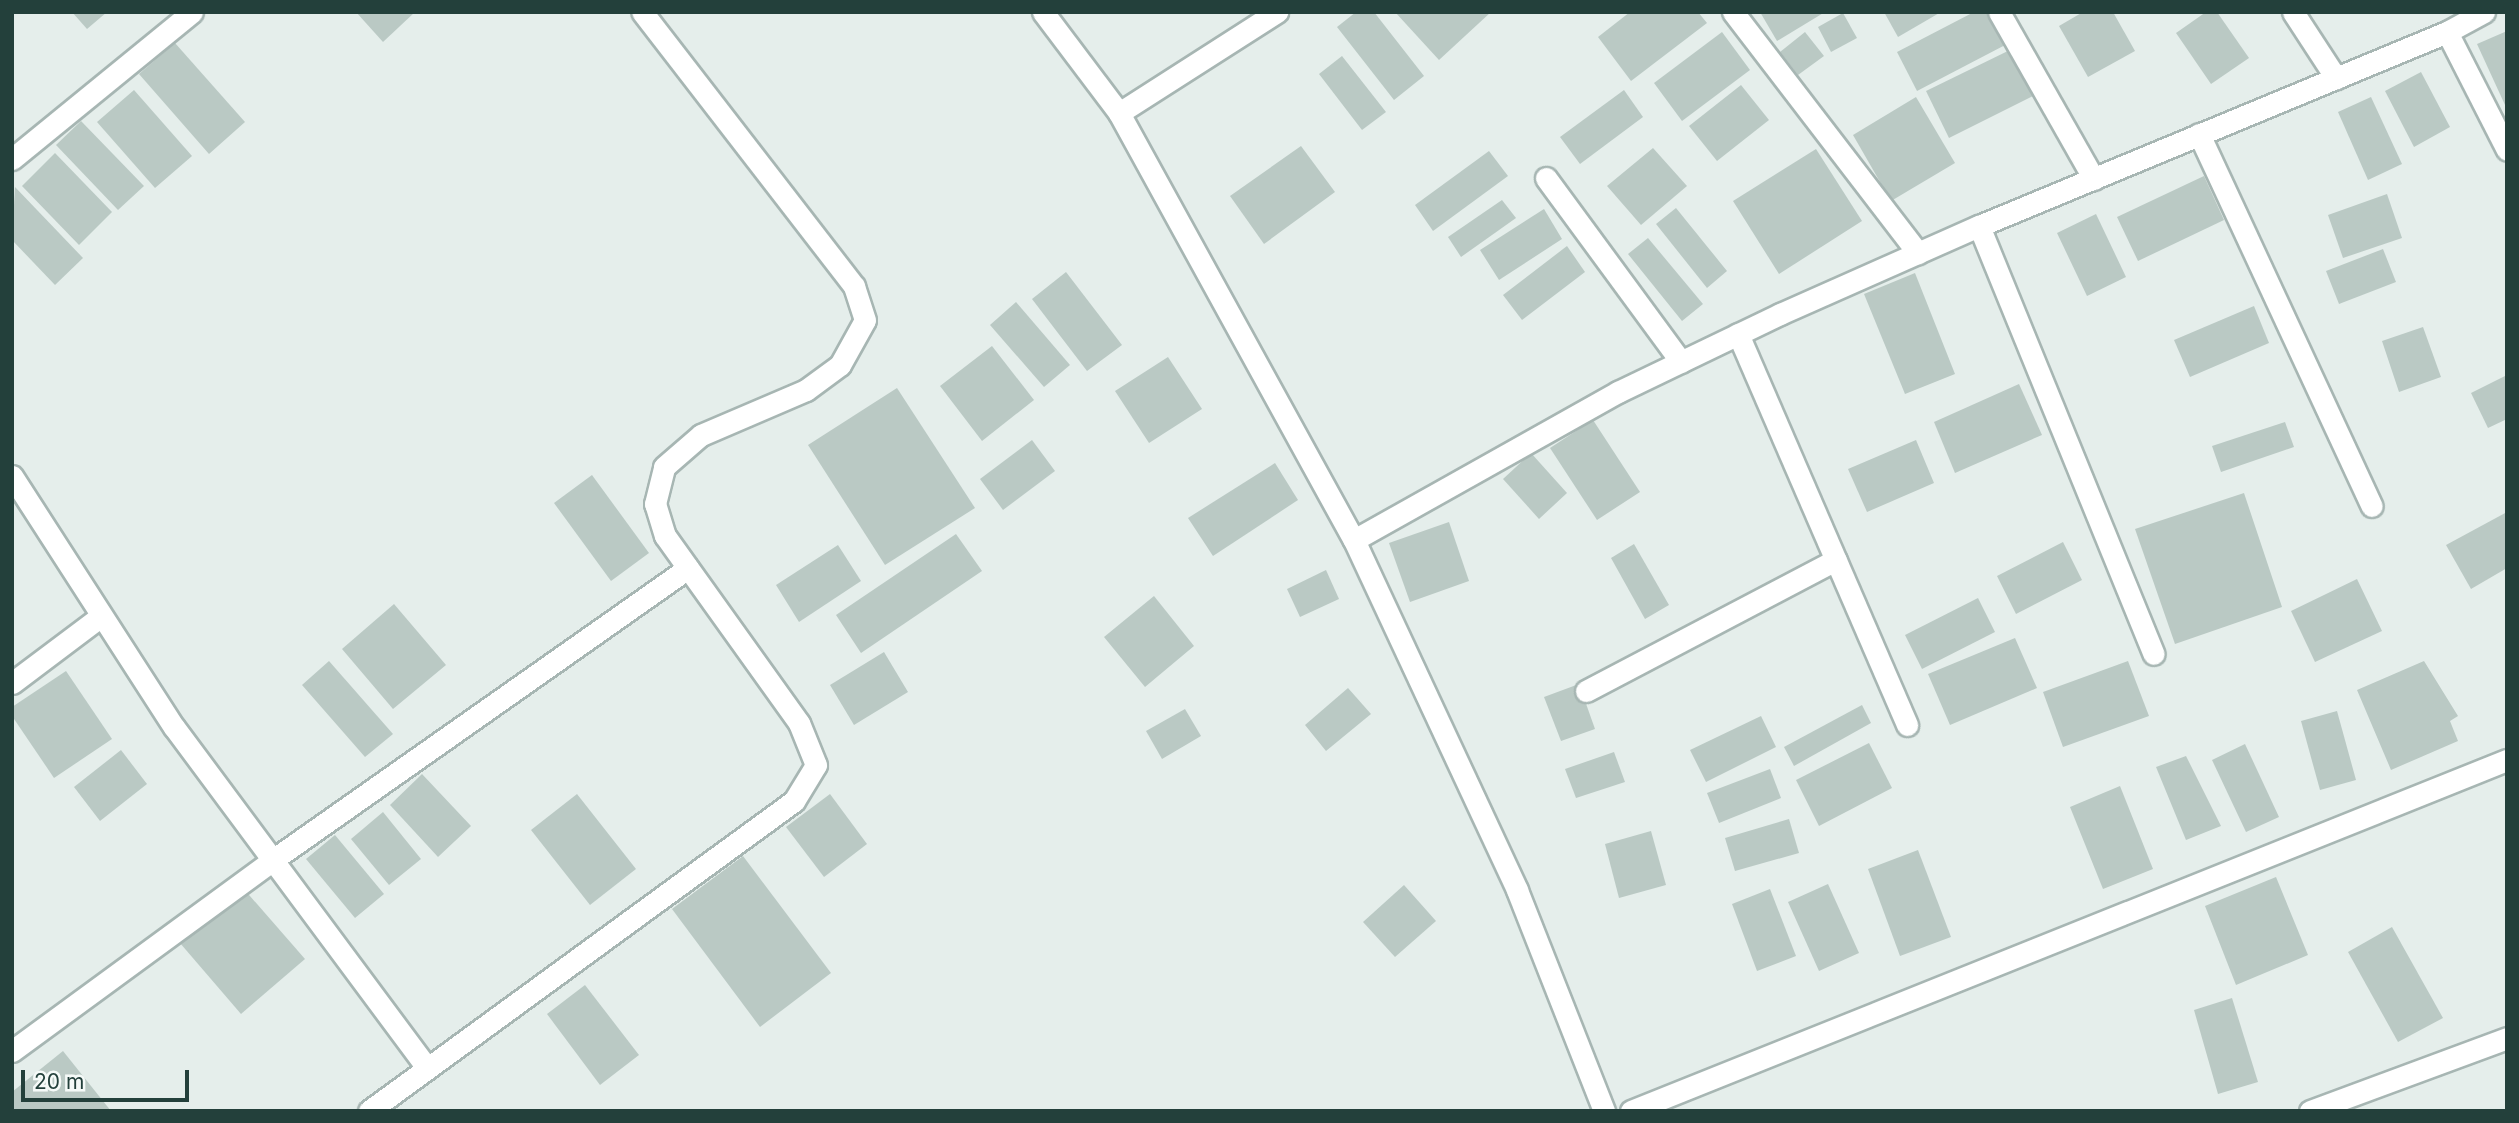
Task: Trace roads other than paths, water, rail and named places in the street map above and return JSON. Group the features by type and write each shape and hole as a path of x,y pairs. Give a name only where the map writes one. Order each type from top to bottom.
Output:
{"street":[{"path":"12,159 192,12"},
{"path":"369,1111 794,801 816,765 799,723 665,536 656,504 664,467 701,435 806,390 823,378 840,365 865,320 854,286 642,12"},
{"path":"1043,12 1119,113 1354,540 1517,890 1604,1111"},
{"path":"1119,113 1277,12"},
{"path":"1733,12 1918,253"},
{"path":"1999,12 2094,179"},
{"path":"2293,12 2336,78"},
{"path":"1354,540 1618,392 1738,334 1979,226 2447,32 2484,12"},
{"path":"2447,32 2507,150"},
{"path":"2199,134 2372,506"},
{"path":"1546,178 1681,362"},
{"path":"1979,226 2154,654"},
{"path":"1738,334 1907,724"},
{"path":"12,476 100,617 174,727 427,1068"},
{"path":"1586,691 1836,560"},
{"path":"12,1051 274,859 688,568"},
{"path":"12,683 100,617"},
{"path":"1631,1111 2507,760"},
{"path":"2310,1111 2507,1038"}]}
